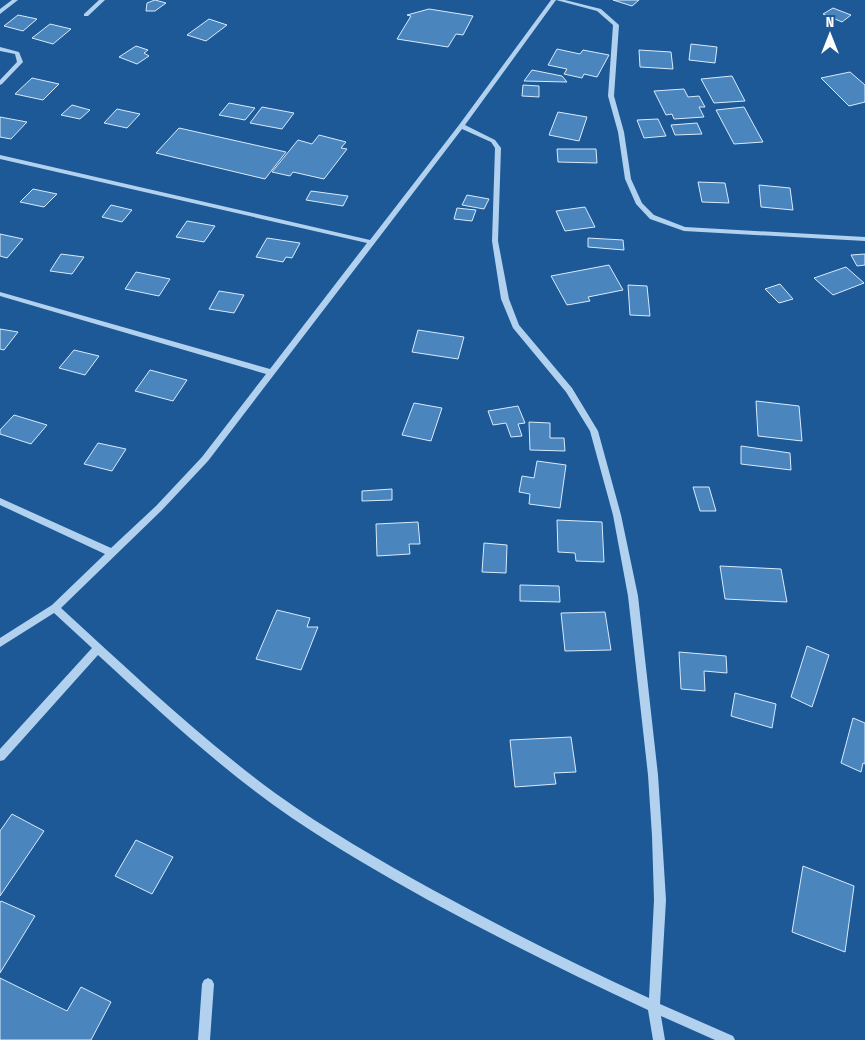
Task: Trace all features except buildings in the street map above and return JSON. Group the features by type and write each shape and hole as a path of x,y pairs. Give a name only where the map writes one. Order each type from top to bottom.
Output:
{"street":[{"path":"0,12 15,0"},
{"path":"86,15 102,0"},
{"path":"0,643 54,608 159,508 205,459 462,126 554,0"},
{"path":"559,0 599,10 616,25 611,96 621,132 628,179 639,204 652,217 684,229 865,239"},
{"path":"0,49 17,53 20,62 0,83"},
{"path":"462,126 493,141 498,148 495,240 505,299 516,326 525,340 568,390 594,431 617,515 633,596 653,775 660,900 654,1008 659,1040"},
{"path":"0,157 371,242"},
{"path":"0,294 272,373"},
{"path":"0,501 112,553"},
{"path":"54,608 219,756 273,798 319,828 385,870 521,943 654,1008 729,1040"},
{"path":"0,756 98,648"},
{"path":"204,1040 208,984"}]}
